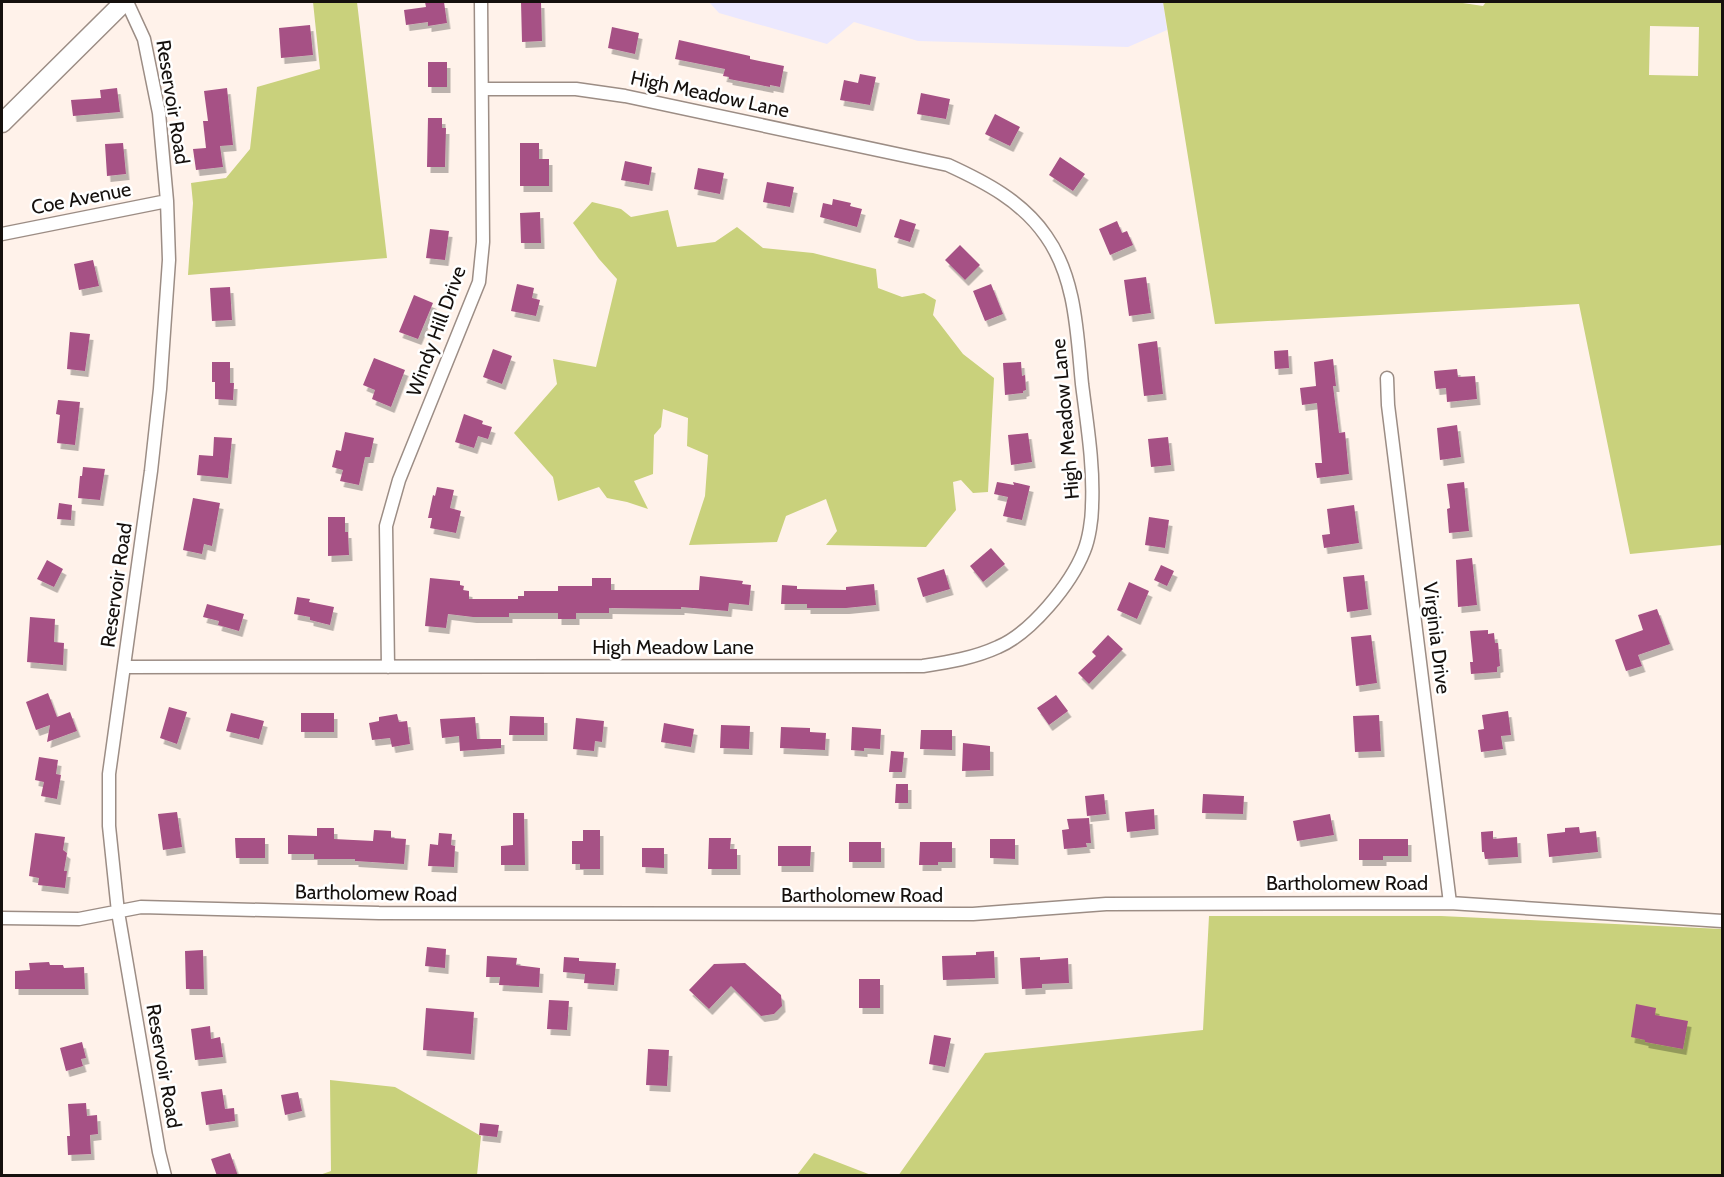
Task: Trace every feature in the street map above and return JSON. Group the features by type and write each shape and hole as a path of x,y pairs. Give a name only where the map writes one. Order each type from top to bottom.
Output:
{"main road":[{"path":"2,123 125,2"}],"street":[{"name":"Reservoir Road","path":"125,2 140,27 159,113 167,201 168,295 150,483 109,774 109,826 118,912 165,1176"},
{"name":"Windy Hill Drive","path":"388,667 386,526 399,480 479,282 483,242 481,2"},
{"name":"High Meadow Lane","path":"124,667 923,666 961,660 1000,646 1036,620 1063,589 1085,550 1092,508 1092,471 1074,311 1064,271 1046,235 1016,204 986,182 948,165 625,96 576,89 483,89"},
{"name":"Coe Avenue","path":"2,234 167,201"},
{"name":"Virginia Drive","path":"1387,378 1388,405 1450,903"},
{"name":"Bartholomew Road","path":"2,918 79,919 141,907 380,913 973,914 1106,904 1450,903 1722,921"}],"shaded area":[{"path":"709,2 1163,2 1167,30 1128,47 918,41 854,22 827,44 719,13"}],"green space":[{"path":"313,2 357,2 387,258 188,275 193,203 191,183 226,178 250,149 257,87 320,69"},
{"path":"1163,2 1456,2 1483,6 1486,2 1722,2 1722,545 1630,554 1579,304 1215,324","holes":["1650,26 1699,27 1698,76 1649,75"]},
{"path":"592,202 621,209 631,217 668,210 677,247 715,242 737,227 763,248 813,253 876,269 878,288 902,297 924,293 936,300 933,315 963,354 994,378 988,492 973,493 961,480 953,482 956,510 926,547 826,545 837,531 826,499 786,516 777,542 689,545 705,496 708,455 687,446 688,418 663,409 661,427 654,435 653,474 634,481 648,509 607,498 599,487 558,501 553,477 514,433 557,384 553,359 596,367 617,279 573,223"},
{"path":"1209,916 1441,916 1722,929 1722,1175 898,1176 985,1053 1203,1030"},
{"path":"330,1080 395,1087 481,1136 477,1175 317,1176 331,1171"},
{"path":"814,1153 871,1175 797,1175"}],"building":[{"path":"425,2 444,2 447,23 428,26 428,22 406,25 404,10 426,7"},
{"path":"521,2 541,2 542,41 522,42"},
{"path":"310,25 313,55 281,58 279,28"},
{"path":"612,27 639,33 635,54 608,48"},
{"path":"679,40 784,66 780,87 729,79 723,76 725,69 675,59"},
{"path":"428,62 447,62 447,87 428,87"},
{"path":"860,74 876,77 870,105 840,100 844,80 858,83"},
{"path":"117,88 120,112 73,116 71,100 101,98 100,90"},
{"path":"227,88 233,145 220,146 223,167 196,170 193,149 206,148 203,121 208,121 204,91"},
{"path":"921,93 950,99 946,119 917,114"},
{"path":"995,114 1020,127 1010,146 985,134"},
{"path":"428,118 442,118 442,128 446,128 445,167 427,167"},
{"path":"123,143 126,174 107,176 105,144"},
{"path":"520,143 539,143 539,159 549,159 549,186 520,186"},
{"path":"1060,157 1085,174 1073,191 1049,175"},
{"path":"625,161 652,167 649,185 621,180"},
{"path":"698,168 724,173 720,194 694,189"},
{"path":"767,182 794,187 790,207 763,202"},
{"path":"833,199 851,203 850,206 862,209 857,227 820,217 823,203 832,205"},
{"path":"540,212 541,243 521,243 520,213"},
{"path":"900,219 916,224 910,242 894,237"},
{"path":"1117,221 1122,233 1127,231 1133,245 1110,255 1099,229"},
{"path":"430,229 449,231 445,260 426,258"},
{"path":"960,245 980,265 965,280 945,260"},
{"path":"93,260 99,286 79,290 74,264"},
{"path":"1146,277 1151,313 1129,316 1124,280"},
{"path":"517,284 534,288 532,298 540,300 536,316 511,311"},
{"path":"991,284 1003,314 985,321 973,291"},
{"path":"230,287 232,320 212,321 210,288"},
{"path":"414,295 433,303 418,339 399,332"},
{"path":"70,332 90,334 85,371 67,369"},
{"path":"1157,341 1163,394 1144,396 1138,344"},
{"path":"493,349 512,356 502,384 483,377"},
{"path":"1288,350 1289,368 1275,369 1274,351"},
{"path":"374,358 405,370 391,407 372,399 375,390 363,385"},
{"path":"1333,359 1336,386 1333,386 1339,433 1345,432 1349,474 1317,478 1315,463 1322,463 1317,403 1302,405 1300,388 1316,386 1314,362"},
{"path":"212,362 230,362 230,383 234,383 233,400 215,399"},
{"path":"1021,362 1026,390 1023,393 1005,395 1003,363"},
{"path":"1457,369 1458,377 1475,376 1477,399 1447,402 1446,388 1436,389 1434,371"},
{"path":"58,400 80,402 75,445 57,443 60,415 56,414"},
{"path":"464,414 492,427 488,439 478,436 474,448 455,442"},
{"path":"1457,425 1461,457 1440,460 1437,428"},
{"path":"345,432 374,438 370,457 365,457 359,485 340,481 343,470 332,467 336,450 341,451"},
{"path":"1028,433 1032,462 1011,465 1008,435"},
{"path":"214,437 232,438 228,478 197,475 199,455 213,456"},
{"path":"1168,437 1171,465 1151,467 1148,439"},
{"path":"83,467 105,469 100,500 78,498"},
{"path":"997,482 1014,485 1013,482 1030,486 1022,520 1003,516 1008,497 994,494"},
{"path":"1464,482 1469,531 1449,533 1447,509 1450,508 1447,484"},
{"path":"437,487 454,490 450,508 461,511 456,533 430,528 432,518 428,518"},
{"path":"193,498 220,503 212,546 204,544 202,554 183,550"},
{"path":"59,503 72,505 71,520 57,519"},
{"path":"1354,505 1359,543 1324,548 1322,535 1330,534 1327,509"},
{"path":"328,517 345,517 349,555 328,556"},
{"path":"1149,517 1169,520 1165,548 1145,545"},
{"path":"991,548 1005,564 983,582 970,566"},
{"path":"1472,558 1477,605 1458,607 1456,560"},
{"path":"47,560 63,569 54,587 37,579"},
{"path":"1161,565 1174,571 1167,586 1154,580"},
{"path":"944,569 950,589 923,597 917,578"},
{"path":"1364,575 1368,609 1347,612 1343,577"},
{"path":"700,576 743,581 742,584 751,585 749,605 729,603 728,611 681,607 681,609 609,608 609,613 576,613 576,619 558,619 558,613 509,613 509,617 448,614 446,628 425,626 430,578 460,581 460,585 464,586 463,590 469,591 469,599 518,599 518,596 524,596 524,591 558,591 558,586 592,586 592,578 611,578 611,590 699,590"},
{"path":"1129,582 1149,591 1137,619 1117,610"},
{"path":"874,584 876,605 807,608 807,604 781,604 782,585 797,586 797,589 846,590 846,587"},
{"path":"297,597 334,607 330,625 310,620 310,617 294,614"},
{"path":"207,604 244,614 239,631 218,625 219,621 203,617"},
{"path":"1657,609 1670,644 1638,655 1642,666 1626,671 1615,640 1643,630 1638,615"},
{"path":"30,617 55,619 54,642 64,643 63,665 27,662"},
{"path":"1488,630 1488,634 1494,633 1495,643 1498,643 1500,666 1497,667 1497,672 1471,674 1470,662 1473,662 1470,631"},
{"path":"1108,635 1123,649 1089,684 1078,673 1096,656 1092,652"},
{"path":"1371,635 1377,683 1356,686 1351,637"},
{"path":"48,693 57,717 70,712 77,731 47,742 50,725 36,730 26,702"},
{"path":"1056,695 1068,711 1049,725 1037,708"},
{"path":"169,707 187,712 177,744 160,738"},
{"path":"1508,711 1511,735 1501,736 1503,749 1481,752 1478,730 1484,729 1482,715"},
{"path":"231,713 264,721 259,739 226,731"},
{"path":"301,713 334,713 334,732 301,732"},
{"path":"397,714 399,722 407,721 410,744 392,747 390,738 372,740 369,723 379,721 379,717"},
{"path":"1379,715 1381,751 1355,752 1353,716"},
{"path":"510,716 544,717 544,735 509,735"},
{"path":"475,717 477,739 501,739 501,748 460,751 459,736 442,738 440,719"},
{"path":"576,718 604,721 602,742 595,741 594,751 573,749"},
{"path":"664,723 694,729 691,747 661,742"},
{"path":"721,725 750,726 749,749 720,748"},
{"path":"781,727 810,728 810,732 826,733 825,750 780,748"},
{"path":"852,727 881,729 880,749 851,750"},
{"path":"921,730 952,730 952,750 920,749"},
{"path":"963,743 990,746 990,770 962,771"},
{"path":"891,751 904,752 902,772 889,772"},
{"path":"39,757 58,760 56,774 61,775 57,799 41,796 44,782 35,780"},
{"path":"896,784 908,784 908,803 895,803"},
{"path":"1104,794 1106,814 1087,816 1085,796"},
{"path":"1203,794 1244,796 1243,814 1202,813"},
{"path":"1154,809 1155,829 1127,832 1125,812"},
{"path":"177,812 182,847 163,850 158,814"},
{"path":"513,813 524,813 525,865 501,865 501,846 513,845"},
{"path":"1330,814 1334,835 1297,841 1293,821"},
{"path":"1089,818 1091,843 1086,843 1087,847 1064,849 1062,830 1069,829 1067,819"},
{"path":"1579,827 1580,833 1596,831 1598,852 1549,857 1547,834 1565,832 1565,828"},
{"path":"317,828 334,828 334,839 373,841 374,830 391,831 391,838 406,839 404,864 355,861 355,859 314,859 314,854 288,854 288,835 317,836"},
{"path":"583,830 600,830 600,869 580,869 580,864 572,864 572,841 583,841"},
{"path":"1493,831 1493,839 1517,837 1518,857 1485,859 1484,852 1482,852 1481,832"},
{"path":"35,833 65,837 63,850 67,853 64,871 67,871 65,888 38,885 39,878 29,876"},
{"path":"439,833 452,834 451,845 455,846 454,867 428,866 430,844 438,845"},
{"path":"235,838 265,838 265,858 236,858"},
{"path":"709,838 731,838 730,849 737,849 737,869 708,869"},
{"path":"990,839 1015,839 1015,859 990,858"},
{"path":"1359,839 1408,839 1408,856 1383,856 1383,860 1359,860"},
{"path":"849,842 881,842 881,862 849,862"},
{"path":"920,842 952,842 952,862 919,865"},
{"path":"778,846 811,846 810,866 778,866"},
{"path":"642,848 664,848 664,868 642,867"},
{"path":"427,947 446,949 445,968 425,966"},
{"path":"203,950 204,989 186,989 185,951"},
{"path":"994,951 995,978 943,980 942,956 976,955 976,952"},
{"path":"487,956 517,958 516,965 540,968 539,987 499,985 500,977 486,977"},
{"path":"564,957 579,958 579,961 616,963 614,985 584,983 585,974 563,972"},
{"path":"1040,957 1040,960 1068,958 1069,983 1042,984 1042,988 1022,989 1020,958"},
{"path":"49,962 50,965 63,965 64,968 84,967 85,989 15,989 15,971 30,970 29,963"},
{"path":"745,963 781,995 782,1006 774,1014 761,1016 731,986 709,1009 689,990 714,964"},
{"path":"859,979 880,979 880,1008 859,1008"},
{"path":"549,1000 569,1001 567,1030 547,1029"},
{"path":"1636,1004 1656,1008 1655,1015 1688,1021 1683,1049 1631,1037"},
{"path":"426,1008 474,1012 471,1054 423,1050"},
{"path":"210,1026 211,1039 220,1037 223,1057 195,1060 191,1029"},
{"path":"934,1035 951,1038 945,1067 929,1064"},
{"path":"82,1042 86,1058 81,1059 83,1066 66,1071 60,1048"},
{"path":"648,1049 669,1050 667,1086 646,1085"},
{"path":"222,1089 225,1109 234,1108 235,1121 206,1125 201,1092"},
{"path":"298,1092 302,1111 285,1115 281,1095"},
{"path":"86,1103 87,1116 97,1115 98,1134 90,1135 91,1154 68,1155 67,1136 70,1136 68,1104"},
{"path":"480,1123 499,1125 497,1137 479,1135"},
{"path":"230,1153 238,1176 217,1176 211,1159"}]}
